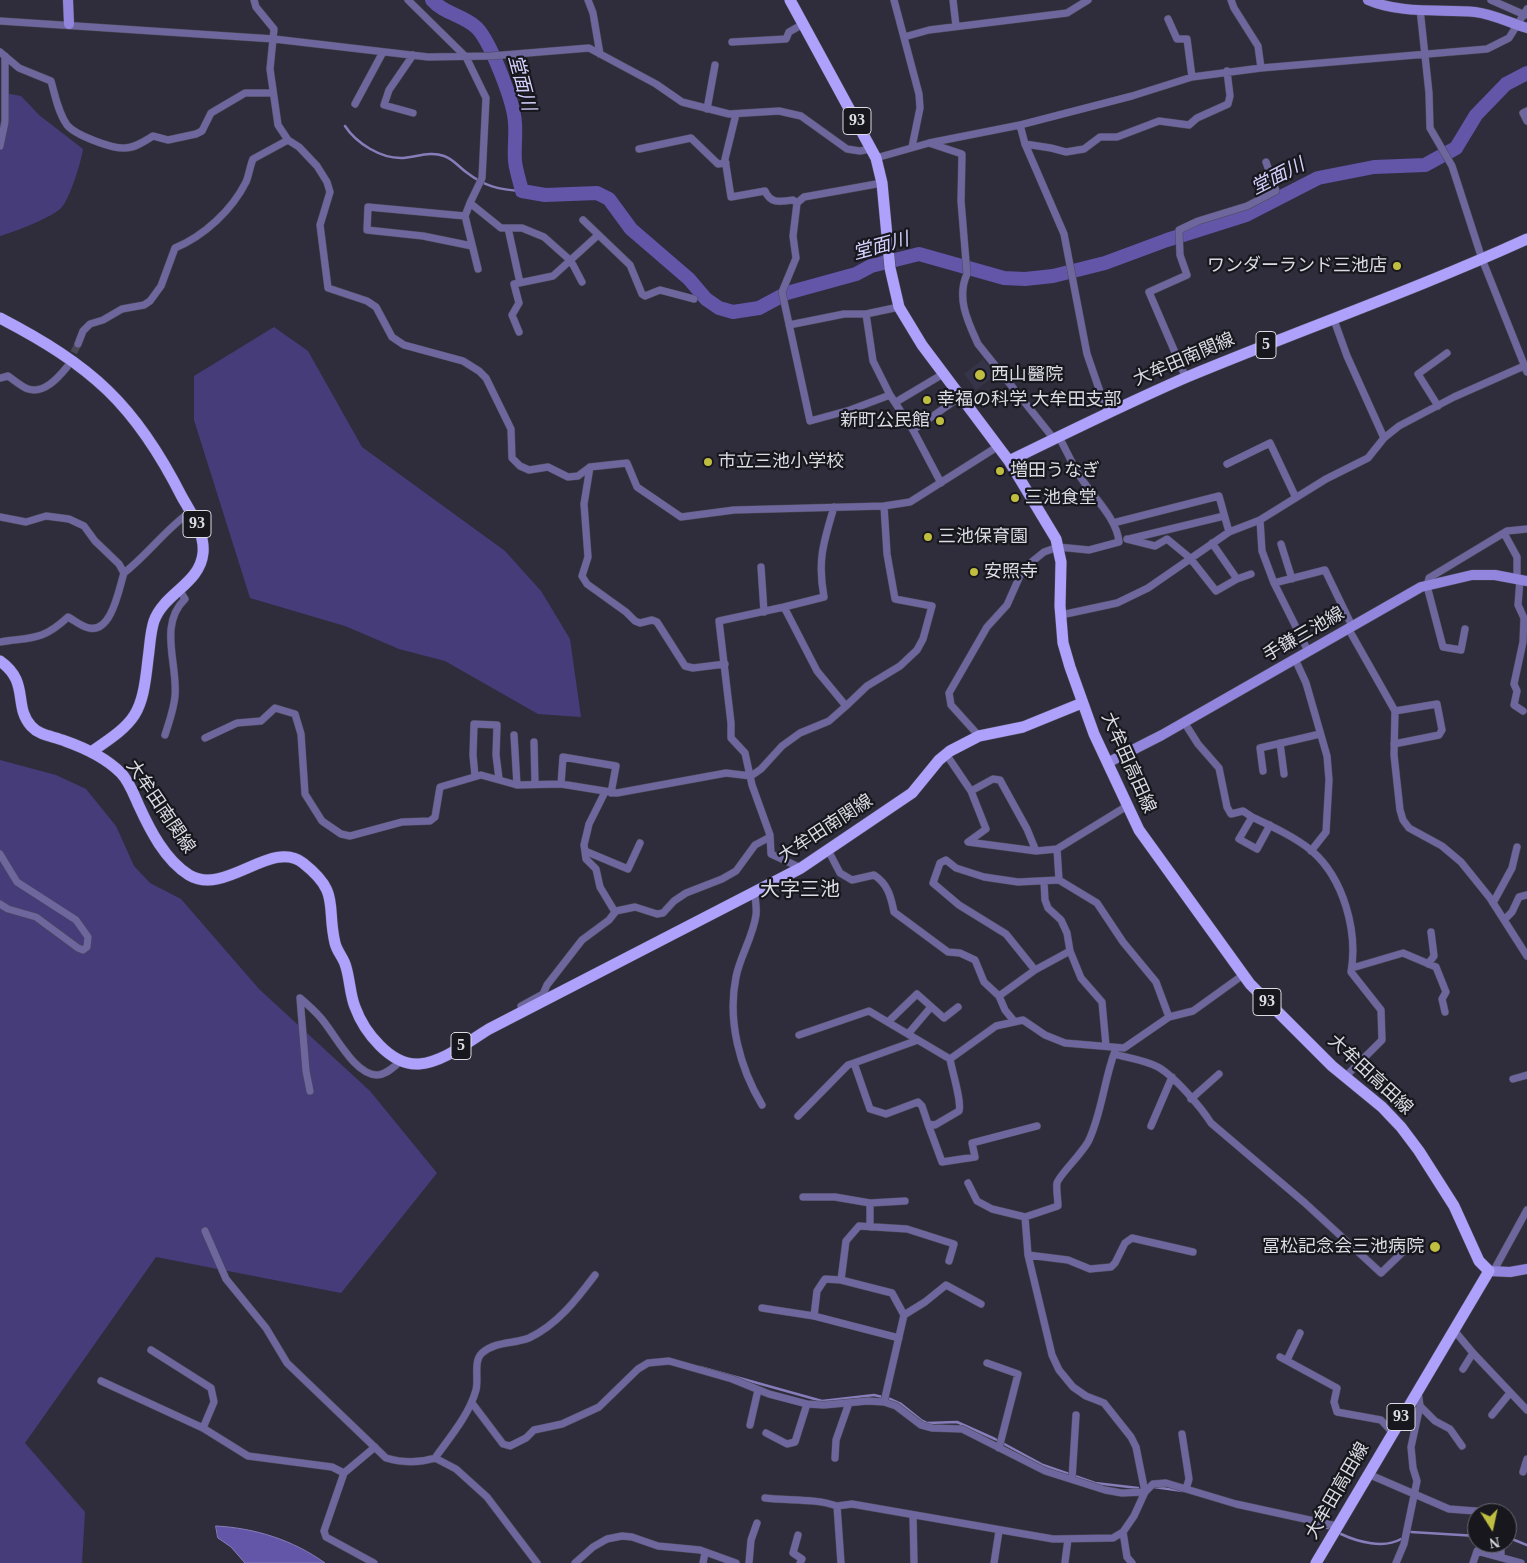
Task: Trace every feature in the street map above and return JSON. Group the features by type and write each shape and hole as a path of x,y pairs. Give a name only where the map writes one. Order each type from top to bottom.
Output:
{"main road":[{"path":"68,0 69,24"},
{"name":"93","path":"790,0 828,73 861,128 873,154 882,183 888,254 899,307 922,345 1009,461"},
{"path":"1368,0 1384,6 1476,12 1522,27"},
{"name":"大牟田南関線","path":"1009,461 1108,412 1186,378 1334,320 1527,239"},
{"name":"93","path":"0,318 81,366 115,396 142,428 163,459 202,539 201,566 194,576 161,607 154,621 144,694 139,709 131,722 120,732 91,752"},
{"path":"1009,461 1050,527 1058,547 1061,562 1063,643 1082,704"},
{"name":"手鎌三池線","path":"1109,762 1426,586 1472,575 1521,579"},
{"name":"大牟田南関線","path":"0,661 15,674 26,718 32,727 41,734 65,741 91,752 122,774 154,835 172,861 189,875 199,880 217,880 257,863 280,858 295,858 312,872 324,885 330,896 335,942 346,966 355,1008 382,1047 400,1062 420,1064 440,1057 801,868 912,793 946,754 979,736 1023,727 1082,704"},
{"name":"大牟田高田線","path":"1082,704 1139,830 1243,975 1268,1003 1345,1077 1382,1107 1420,1151 1454,1206 1479,1261 1491,1272 1453,1328 1316,1563"},
{"path":"1491,1272 1527,1269"}],"street":[{"path":"254,0 256,7 274,29 270,68 278,125 288,140 300,147 317,166 327,182 330,192 320,225 328,288 367,301 376,307 392,338 404,345 463,361 479,371 486,378 511,429 512,458 520,466 529,470 548,467 568,477 578,476 590,467 627,463 637,487 681,517 734,510 884,506 910,502 997,447"},
{"path":"408,0 466,57 486,98 480,182 465,216 478,269"},
{"path":"588,0 593,13 600,54"},
{"path":"894,0 915,77 920,108 912,147"},
{"path":"953,0 956,26"},
{"path":"904,37 956,26 1067,13 1088,0"},
{"path":"1231,0 1258,46 1261,68"},
{"path":"0,21 69,24 274,39 413,55 466,57 589,48 656,84 682,102 736,114 779,111 801,116 847,149 873,154 1020,125 1132,96 1192,77 1227,71 1487,49 1509,38 1522,27 1526,12 1492,0"},
{"path":"1061,615 1117,603 1148,588 1229,532 1260,520 1368,458 1384,438 1399,426 1438,406 1526,369 1482,259 1449,159 1430,128 1420,9"},
{"path":"1168,19 1177,39 1187,39 1192,77"},
{"path":"732,42 786,39 789,32 803,24"},
{"path":"354,104 382,52"},
{"path":"2,54 19,68 51,80 57,102 68,126 82,135 124,148 135,147 153,136 168,140 196,134 202,131 211,113 246,93 273,93"},
{"path":"0,146 4,122 2,54"},
{"path":"413,55 390,90 384,106 413,113"},
{"path":"707,109 715,65"},
{"path":"1025,144 1066,152 1084,149 1100,137 1117,138 1159,121 1189,125 1197,118 1228,104 1230,96 1227,71"},
{"path":"1527,112 1523,113 1527,122"},
{"path":"736,114 726,163 731,197 765,191 768,198 776,202 792,200 797,203"},
{"path":"1020,125 1025,144 1064,234 1088,354 1108,412"},
{"path":"639,148 691,138 718,164 726,163"},
{"path":"78,344 84,331 90,324 103,320 122,309 144,305 150,301 161,286 175,248 192,241 211,226 240,191 247,179 253,159 288,140"},
{"path":"928,143 962,154 961,201 967,274 962,300 971,329 982,350 1057,438 1079,475 1113,523 1118,533 1119,542"},
{"path":"1186,378 1149,292 1187,275 1180,255 1179,230 1198,221 1247,206 1276,191 1266,162"},
{"path":"882,183 804,197 797,203 793,236 796,258 782,292 810,421 850,410 890,395"},
{"path":"470,203 502,228 522,228 544,238 571,261 582,282"},
{"path":"465,216 368,207 367,230 422,236 472,246"},
{"path":"583,220 597,236 630,265 642,294 645,296 660,290 694,299"},
{"path":"508,228 520,283"},
{"path":"519,332 512,314 519,303 514,284 553,276 597,236"},
{"path":"789,325 844,314 866,314 899,307"},
{"path":"866,314 873,361 890,395 913,430 941,483"},
{"path":"1334,320 1347,356 1384,438"},
{"path":"1438,406 1418,374 1447,354"},
{"path":"0,378 8,376 28,389 39,389 48,386 67,367"},
{"path":"896,402 943,374"},
{"path":"913,430 960,397"},
{"path":"1227,464 1270,443 1296,498"},
{"path":"590,467 584,504 588,557 582,576 587,584 626,612 635,621 657,622 685,666 693,668 725,664"},
{"path":"1113,523 1219,496 1229,532"},
{"path":"801,868 771,854 770,837 750,776 745,752 731,738 725,664 719,621 824,597 819,571 822,547 834,506"},
{"path":"205,738 237,723 260,721 275,708 295,714 301,734 305,794 322,820 341,834 350,836 402,822 430,821 435,817 440,787 481,775 518,785 535,783 561,784 617,794 726,773 750,776 761,770 782,746 800,733 829,721 867,686 900,666 917,650 923,639 932,606 895,598 887,554 884,506"},
{"path":"0,642 41,637 54,630 68,617 90,629 100,627 108,620 112,612 124,573 144,558 179,520 190,512"},
{"path":"0,517 26,522 46,516 69,519 84,526 95,541 119,564 124,573"},
{"path":"979,736 951,705 949,692 987,627 1007,605 1023,569 1044,552 1058,547 1089,550 1224,516"},
{"path":"1260,520 1262,551 1274,583 1308,651"},
{"path":"1465,629 1461,650 1443,646 1426,586 1429,578 1505,535 1507,532 1527,529"},
{"path":"1505,535 1514,547 1521,579 1518,605 1524,618 1523,642 1514,684 1517,691 1514,706 1523,711"},
{"path":"1127,539 1155,546 1167,539 1190,558 1216,591 1236,579 1251,574"},
{"path":"1212,543 1236,579"},
{"path":"1281,544 1292,579"},
{"path":"1517,557 1527,556"},
{"path":"761,567 764,612"},
{"path":"1274,583 1325,570 1350,627 1395,711 1394,744 1400,810 1403,820 1409,828 1442,846 1461,862 1493,903 1527,956"},
{"path":"166,735 175,696 170,629 177,607 185,599 179,589"},
{"path":"784,607 817,671 846,706"},
{"path":"1295,659 1306,683 1327,756 1326,832 1311,851"},
{"path":"1394,744 1439,735 1442,730 1437,704 1395,711"},
{"path":"1184,722 1198,744 1219,768 1227,807 1231,814 1243,810 1311,851 1323,863 1346,906 1354,957 1351,972 1381,1010 1382,1040 1345,1077"},
{"path":"475,776 473,755 474,724 497,725 496,755 499,779"},
{"path":"1262,771 1260,748 1320,734"},
{"path":"514,735 518,785"},
{"path":"534,742 535,783"},
{"path":"1280,743 1284,774"},
{"path":"946,754 971,791 986,829 968,842 1036,851 1057,849 1128,806"},
{"path":"561,784 563,757 616,766 608,792 589,824 585,837 586,859 596,869 600,887 615,912"},
{"path":"971,791 993,779 1000,780 1036,851"},
{"path":"1252,816 1239,839 1257,849 1270,825"},
{"path":"523,1012 520,1006 543,994 547,984 582,940 615,912 635,907 657,914 663,912 686,893 722,879 736,871 755,845 770,837"},
{"path":"585,851 628,868 640,843"},
{"path":"1493,903 1512,868 1517,848"},
{"path":"1057,849 1059,880"},
{"path":"828,850 840,873 852,880 874,876 880,879 890,893 894,912 948,952 960,953 975,960 984,982 999,996 1014,1021"},
{"path":"0,854 17,882 76,920 88,938 87,948 83,950 78,948 36,917 8,909 0,904"},
{"path":"1035,970 1006,934 959,905 933,883 940,863 946,860 956,868 984,877 1018,882 1059,880 1097,903 1123,942 1156,982 1169,1017"},
{"path":"1044,882 1045,900 1048,908 1061,920 1067,933 1070,951 1081,978 1102,1002 1106,1046"},
{"path":"755,892 756,915 736,976 732,1006 739,1052 750,1084 762,1105"},
{"path":"1504,920 1512,912 1518,897 1527,895"},
{"path":"1428,964 1434,956 1431,932"},
{"path":"999,996 1035,970 1070,951"},
{"path":"1352,968 1403,952 1436,967 1446,992 1442,998 1445,1012"},
{"path":"1115,1051 1124,1048 1169,1017 1193,1011 1243,975"},
{"path":"888,1022 917,994 944,1018 958,1006"},
{"path":"310,1091 306,1070 300,998 320,1016 356,1065 365,1071 376,1075 385,1073 400,1062"},
{"path":"908,1034 931,1007"},
{"path":"799,1035 869,1011 950,1059 961,1105 959,1112 935,1125 928,1124"},
{"path":"950,1059 996,1026 1023,1020 1045,1035 1065,1043 1106,1046 1158,1067 1172,1077 1191,1099 1200,1106 1211,1123 1305,1203 1380,1273 1410,1245"},
{"path":"798,1116 848,1065 918,1040"},
{"path":"968,1183 978,1202 992,1209 1025,1217 1058,1206 1057,1185 1059,1178 1076,1161 1089,1141 1098,1117 1108,1069 1115,1051"},
{"path":"854,1063 870,1109 886,1114 918,1102 922,1106 942,1162 975,1157 972,1143 1038,1126"},
{"path":"1191,1099 1219,1074"},
{"path":"1513,1078 1527,1075"},
{"path":"1150,1126 1172,1077"},
{"path":"803,1197 835,1197 870,1203 905,1201"},
{"path":"870,1203 870,1227"},
{"path":"1491,1272 1527,1210"},
{"path":"1025,1217 1028,1255 1052,1355 1060,1370 1073,1387 1086,1396 1104,1402 1126,1431 1136,1447 1145,1492"},
{"path":"841,1280 846,1241 859,1226 908,1229 954,1244 949,1261"},
{"path":"205,1232 226,1280 266,1328 287,1363 386,1458 399,1462 424,1462 435,1458 472,1403 478,1384 477,1363 480,1354 491,1347 528,1338 542,1330 572,1305 595,1275"},
{"path":"1028,1255 1068,1260 1090,1269 1111,1267 1125,1243 1132,1238 1193,1252"},
{"path":"814,1316 817,1291 825,1279 841,1280 892,1293 904,1315 884,1402"},
{"path":"904,1315 925,1302 946,1284 981,1304"},
{"path":"762,1308 814,1316 899,1338"},
{"path":"1453,1328 1473,1353 1527,1410"},
{"path":"1300,1333 1283,1358 1337,1388 1334,1402 1337,1412 1381,1420 1392,1432"},
{"path":"151,1350 211,1388 214,1402 203,1428"},
{"path":"1463,1369 1473,1353"},
{"path":"472,1403 503,1444 510,1446 526,1438 534,1430 562,1424 599,1407 648,1363 669,1361 807,1404 884,1402 896,1406 921,1425 932,1428 962,1429 1045,1471 1122,1493 1145,1492"},
{"path":"987,1363 1018,1374 1000,1448"},
{"path":"101,1381 203,1428 248,1456 332,1468 344,1473"},
{"path":"1396,1563 1404,1544 1413,1494 1418,1481 1413,1468 1412,1447 1420,1406 1418,1388"},
{"path":"750,1426 758,1390"},
{"path":"1492,1415 1510,1394"},
{"path":"835,1458 836,1440 849,1403"},
{"path":"766,1433 787,1444 795,1442 807,1404"},
{"path":"1420,1406 1435,1420 1450,1429 1462,1446"},
{"path":"1072,1480 1076,1415"},
{"path":"1182,1434 1189,1479 1186,1489"},
{"path":"374,1563 326,1537 324,1531 344,1473 375,1447"},
{"path":"435,1458 456,1469 487,1497 537,1563"},
{"path":"1523,1472 1527,1459"},
{"path":"1368,1474 1449,1509 1467,1510"},
{"path":"765,1498 795,1501 820,1500 837,1506 852,1504 1053,1539 1113,1538 1123,1532 1134,1516 1145,1492 1153,1484 1166,1483 1236,1504 1338,1526"},
{"path":"837,1506 841,1563"},
{"path":"913,1515 914,1563"},
{"path":"749,1563 751,1540 757,1523"},
{"path":"994,1563 999,1531"},
{"path":"1123,1532 1127,1556 1132,1563"},
{"path":"798,1535 793,1553 802,1559 800,1563"},
{"path":"575,1563 600,1543 622,1536 632,1537 658,1546 686,1547 736,1563"},
{"path":"1065,1562 1068,1538"},
{"path":"1473,1563 1477,1551 1522,1563"},
{"path":"703,1563 705,1553"}],"shaded area":[{"path":"5,93 21,96 39,115 83,149 78,171 61,208 41,220 0,236 0,126"},
{"path":"274,327 308,351 362,447 505,551 541,591 570,639 581,717 538,714 445,661 399,649 345,626 250,598 194,420 194,376"},
{"name":"西山醫院","path":"983,359 996,375 976,390 964,374"},
{"path":"0,760 56,775 86,789 116,826 134,866 150,883 181,899 259,989 370,1091 437,1173 341,1293 156,1257 25,1443 85,1512 82,1563 0,1563"},
{"path":"216,1526 245,1529 273,1537 300,1548 325,1563 245,1563 231,1547 218,1538"}],"waterway":[{"name":"堂面川","path":"432,0 437,5 477,28 489,46 511,101 514,114 515,161 522,191 545,195 597,193 609,199 631,229 689,279 706,299 719,308 733,312 759,308 787,293 856,274 871,266 919,254 1004,278 1025,279 1053,276 1105,263 1167,240 1246,215 1318,178 1374,167 1425,165 1456,148 1476,115 1506,84 1527,73"},
{"path":"345,126 362,144 386,156 395,158 429,154 444,156 486,184 506,190 522,191"},
{"path":"700,1367 822,1401 874,1395 890,1399 901,1404 927,1423 957,1422 995,1439 1043,1465 1095,1483 1138,1488"},
{"path":"1154,1487 1183,1491"},
{"path":"1319,1525 1328,1528"},
{"path":"1411,1532 1467,1535"},
{"path":"1341,1534 1355,1540 1379,1544 1387,1544 1401,1539"},
{"path":"1517,1541 1527,1545"}],"tunnel":[{"path":"69,362 78,344"}],"place":[{"name":"ワンダーランド三池店","path":"1397,266"},
{"name":"西山醫院","path":"980,375"},
{"name":"幸福の科学 大牟田支部","path":"927,400"},
{"name":"新町公民館","path":"940,421"},
{"name":"市立三池小学校","path":"708,462"},
{"name":"増田うなぎ","path":"1000,471"},
{"name":"三池食堂","path":"1015,498"},
{"name":"三池保育園","path":"928,537"},
{"name":"安照寺","path":"974,572"},
{"name":"冨松記念会三池病院","path":"1435,1247"}],"district":[{"name":"大字三池","path":"800,891"}]}
